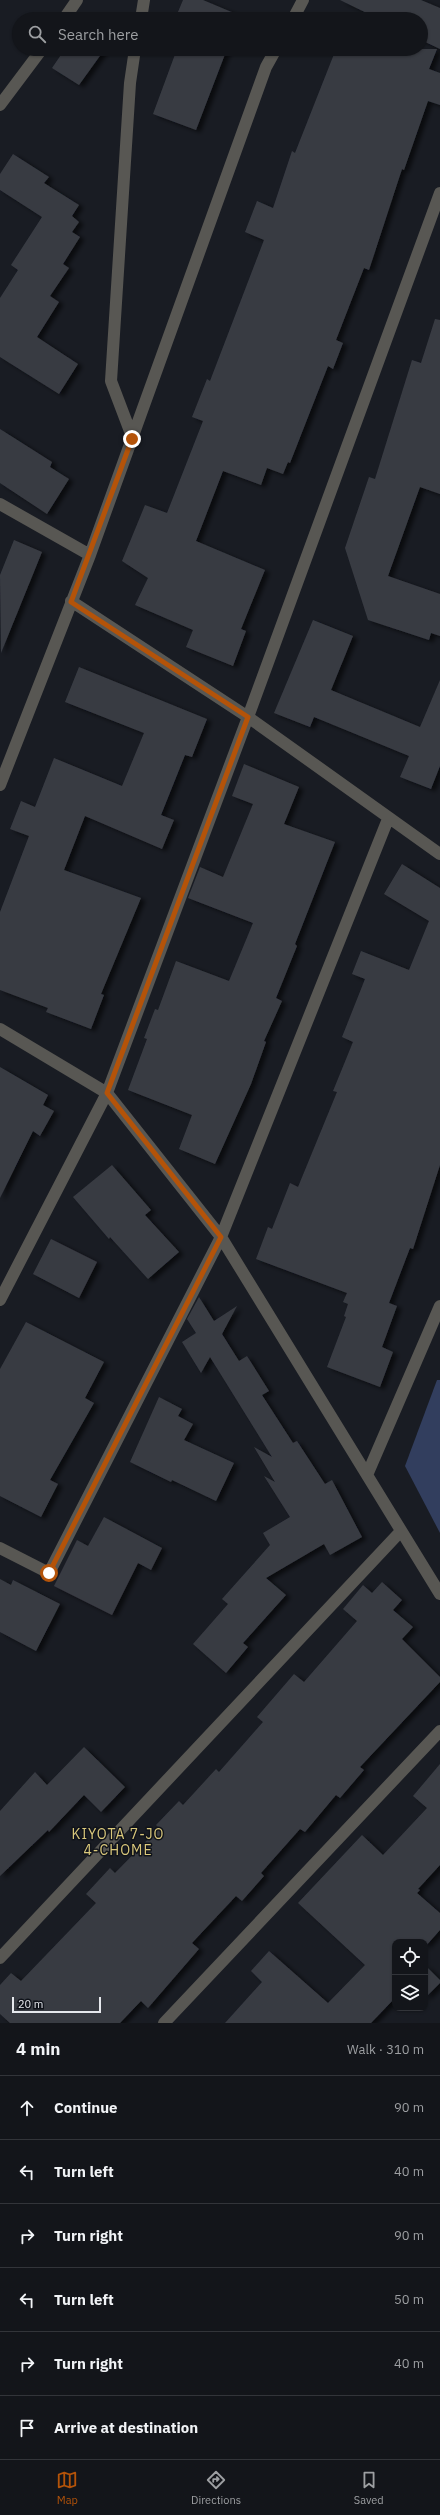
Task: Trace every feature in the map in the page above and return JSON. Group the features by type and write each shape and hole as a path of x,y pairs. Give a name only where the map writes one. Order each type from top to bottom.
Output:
{"street":[{"path":"69,12 77,0"},
{"path":"142,12 144,0"},
{"path":"297,12 303,0"},
{"path":"0,105 37,56"},
{"path":"132,439 111,381 130,83 135,56"},
{"path":"0,785 90,555 266,67 272,56"},
{"path":"0,1300 107,1093 248,717 440,192"},
{"path":"0,504 90,555"},
{"path":"71,602 248,717 440,854"},
{"path":"0,1548 49,1573 221,1237 388,818"},
{"path":"0,1029 107,1093 221,1237 440,1594"},
{"path":"367,1475 440,1306"},
{"path":"0,1958 401,1531"},
{"path":"164,2023 440,1731"}],"shaded area":[{"path":"437,1380 440,1380 440,1533 405,1466"}],"building":[{"path":"183,0 203,0 232,12 178,12"},
{"path":"340,0 421,0 440,8 440,49 428,43 428,12 365,12"},
{"path":"428,49 437,49 429,69 440,73 440,105 428,101 404,170 402,169 369,270 364,268 336,340 343,343 333,369 328,366 290,463 288,462 283,474 267,468 261,485 223,471 196,541 265,570 241,629 246,631 233,666 186,647 193,630 135,605 148,578 122,561 145,505 167,513 203,421 192,417 207,379 210,381 264,240 245,232 257,201 273,208 292,151 295,153 333,56 428,56"},
{"path":"60,56 100,56 79,85 52,68"},
{"path":"174,56 224,56 196,130 153,114"},
{"path":"13,154 49,177 44,183 79,205 72,216 79,222 72,232 80,237 63,264 69,268 50,296 59,302 37,337 78,364 59,394 0,357 0,298 18,270 11,265 42,217 0,190 0,174"},
{"path":"435,319 440,320 440,494 420,487 388,576 440,594 440,636 431,633 429,640 368,620 345,548 369,477 375,479 412,360 421,363"},
{"path":"0,429 52,462 50,467 69,479 47,514 0,483"},
{"path":"14,540 42,552 1,653 0,575"},
{"path":"313,620 353,636 331,690 420,727 440,680 440,766 431,789 400,777 409,756 314,717 310,727 274,713"},
{"path":"79,667 207,719 192,757 185,755 161,815 174,820 162,849 85,816 64,870 141,898 101,994 104,995 91,1029 46,1012 48,1008 0,990 0,912 29,836 10,829 21,801 35,807 54,758 122,786 144,733 65,702"},
{"path":"244,764 299,787 284,824 335,842 295,944 297,946 276,998 282,1001 264,1041 266,1042 251,1084 215,1164 179,1149 192,1115 128,1090 147,1039 144,1038 155,1009 158,1010 176,961 229,981 253,923 188,898 200,867 223,877 253,804 232,796"},
{"path":"402,864 440,888 440,1165 413,1249 410,1248 389,1303 397,1306 382,1347 393,1352 380,1387 327,1367 346,1317 344,1316 348,1304 343,1302 347,1293 256,1259 268,1227 272,1229 290,1183 298,1187 337,1092 333,1091 353,1042 342,1037 365,979 352,974 361,951 409,970 429,921 384,894"},
{"path":"0,1067 48,1095 43,1105 54,1111 40,1136 33,1131 0,1198"},
{"path":"112,1165 151,1210 145,1215 179,1252 148,1279 110,1237 109,1239 73,1197"},
{"path":"51,1239 97,1262 79,1298 33,1274"},
{"path":"199,1297 214,1321 237,1306 222,1334 239,1361 247,1356 269,1391 262,1395 293,1443 297,1441 325,1484 332,1480 362,1537 330,1555 324,1544 266,1578 286,1595 243,1643 248,1647 226,1673 193,1644 228,1604 222,1599 270,1545 263,1533 290,1517 264,1476 275,1482 254,1447 272,1457 210,1357 201,1373 182,1342 196,1333 187,1319"},
{"path":"26,1322 104,1362 85,1398 94,1403 50,1480 58,1484 41,1517 0,1496 0,1369"},
{"path":"159,1397 182,1409 178,1416 193,1424 184,1440 234,1463 216,1501 172,1480 171,1482 130,1462"},
{"path":"104,1517 162,1548 151,1570 138,1563 112,1615 54,1586 77,1540 88,1546"},
{"path":"0,1579 11,1585 13,1580 60,1604 36,1651 0,1632"},
{"path":"382,1582 402,1600 393,1610 413,1627 402,1639 440,1677 440,1682 360,1767 364,1770 340,1798 336,1795 305,1832 300,1829 261,1873 264,1876 242,1901 236,1896 192,1943 199,1949 148,2008 141,2001 120,2023 10,2023 0,2014 0,1985 11,1973 21,1981 96,1903 86,1894 110,1868 115,1873 159,1828 156,1825 179,1801 183,1805 216,1769 219,1772 263,1722 257,1717 294,1674 304,1682 357,1621 343,1609 363,1585 372,1593"},
{"path":"84,1747 125,1787 101,1812 84,1795 49,1832 48,1830 0,1876 0,1811 35,1772 47,1785"},
{"path":"440,1764 440,1865 418,1889 420,1890 417,1893 440,1913 440,1930 428,1944 428,1939 392,1939 392,2001 371,2023 225,2023 262,1982 251,1971 269,1951 328,2003 365,1965 298,1903 362,1835 383,1855 427,1808 413,1796"},
{"path":"428,1968 440,1980 440,1983 428,1995"}],"district":[{"name":"KIYOTA 7-JO 4-CHOME","path":"118,1842"}],"route":[{"path":"49,1573 221,1237 107,1093 248,717 71,602 90,555 132,439"}]}
